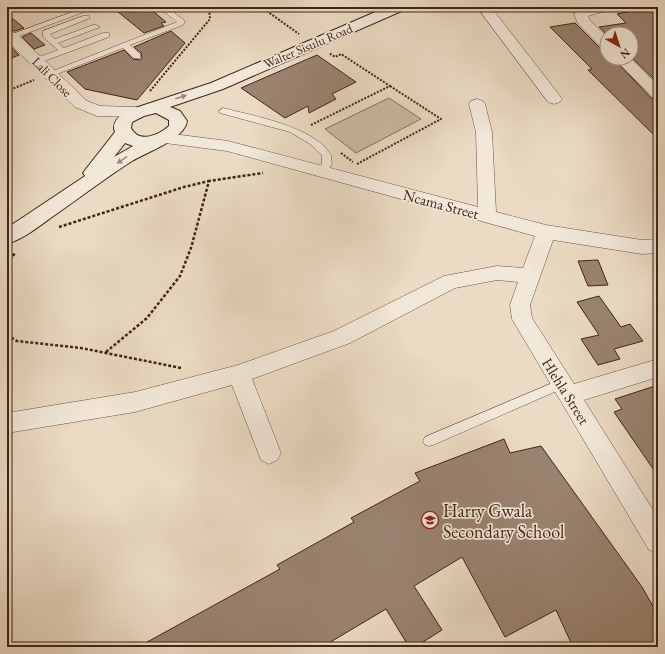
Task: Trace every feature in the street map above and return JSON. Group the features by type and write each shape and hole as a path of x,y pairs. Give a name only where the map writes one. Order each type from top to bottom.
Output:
{"street":[{"name":"Walter Sisulu Road","path":"143,105 217,86 399,7"},
{"path":"484,7 554,99"},
{"path":"599,37 583,21 581,14 588,10 604,7"},
{"name":"Lali Close","path":"9,36 75,100 98,111 123,130"},
{"path":"629,66 658,94"},
{"name":"Walter Sisulu Road","path":"178,121 217,86"},
{"path":"477,104 484,132 487,216"},
{"name":"Lali Close","path":"98,111 143,105"},
{"path":"11,245 46,212 81,186 137,150 176,130 178,121 174,114 166,110 143,105 126,118 123,130 81,186"},
{"name":"Ncama Street","path":"178,121 228,146"},
{"path":"123,130 128,137 136,140 160,139"},
{"name":"Ncama Street","path":"160,139 228,146 546,232 642,247 658,246"},
{"name":"Hlehla Street","path":"546,232 520,305 522,318 658,541"},
{"path":"7,423 135,402 240,374 342,337 451,281 497,273 531,276"},
{"path":"565,390 658,368"},
{"path":"240,374 269,453"}],"lane":[{"path":"9,36 92,7"},
{"path":"42,67 125,45 180,23 181,21 164,13"},
{"path":"42,67 56,44 98,29"},
{"path":"42,67 98,29"},
{"path":"56,44 98,29"},
{"path":"56,44 46,35 49,31 98,29"},
{"path":"125,45 137,56"},
{"path":"223,112 294,130 313,142 326,154 328,164 322,172"},
{"path":"429,441 565,390"}],"path":[{"path":"143,105 210,19 209,8 212,7"},
{"path":"261,7 300,34"},
{"path":"324,50 336,57 341,54 440,119 356,164 338,150"},
{"path":"7,91 42,67"},
{"path":"294,130 307,127 390,86"},
{"path":"57,228 209,180 269,172"},
{"path":"106,352 147,318 180,276 191,248 205,200 209,180"},
{"path":"7,264 11,245"},
{"path":"7,335 17,341 106,352 185,369"}],"shaded area":[{"path":"389,98 421,119 356,153 325,129"}],"building":[{"path":"112,7 148,7 166,22 161,23 164,26 144,33"},
{"path":"658,7 658,83 639,65 639,26 606,26 626,23 617,14"},
{"path":"7,14 24,28 15,31 7,31"},
{"path":"575,23 599,47 599,66 621,66 651,98 658,100 658,139 588,70 592,69 550,27"},
{"path":"171,31 185,43 137,100 85,89 67,72 124,50 133,59 140,60 142,58 141,53 134,47"},
{"path":"31,33 45,45 34,49 22,37"},
{"path":"7,43 19,55 7,60"},
{"path":"317,55 356,82 332,94 336,99 309,113 308,106 285,118 241,88"},
{"path":"598,260 608,285 588,286 578,261"},
{"path":"599,296 621,327 630,324 643,341 614,349 620,359 598,365 581,339 599,335 577,302"},
{"path":"658,385 658,476 614,412 622,409 615,399"},
{"path":"504,439 510,453 541,446 642,587 658,615 658,647 573,647 556,610 505,637 462,557 414,586 442,630 415,647 409,647 386,609 322,647 138,647 280,569 277,565 354,522 351,518 420,481 415,473"}],"place":[{"name":"Harry Gwala Secondary School","path":"430,520"}]}
